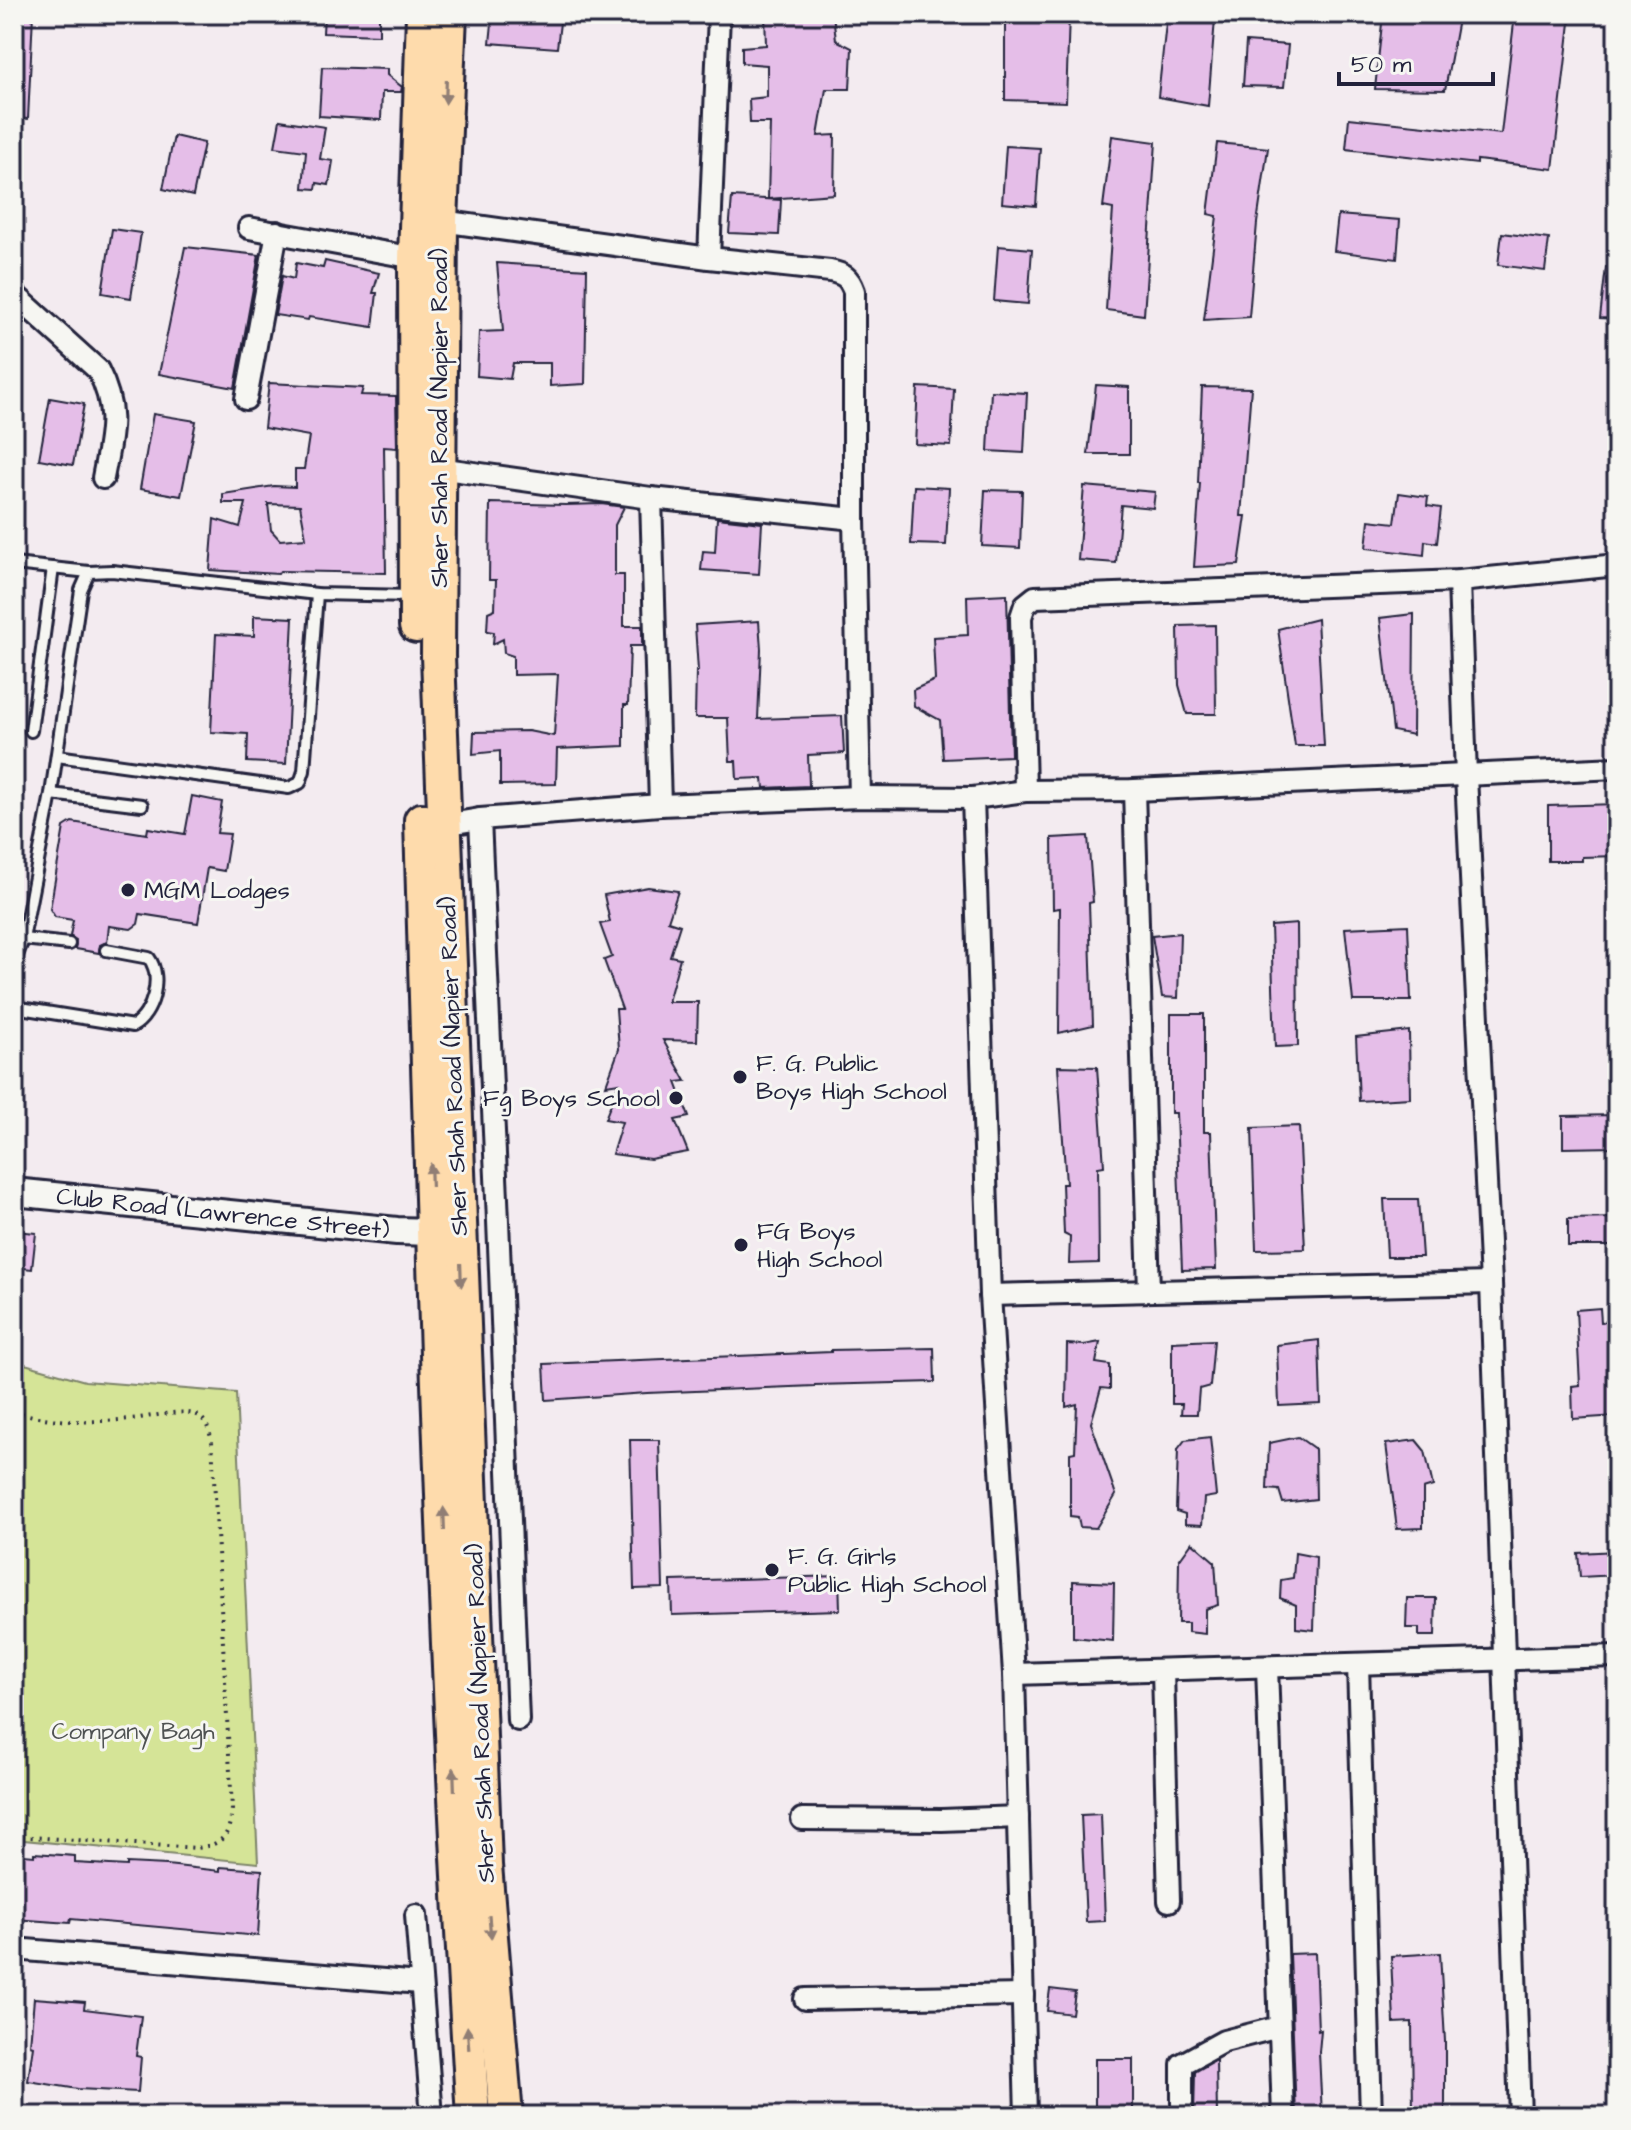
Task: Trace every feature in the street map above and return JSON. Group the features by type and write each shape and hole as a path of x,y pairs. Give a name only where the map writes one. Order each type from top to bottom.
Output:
{"main road":[{"name":"Sher Shah Road (Napier Road)","path":"423,14 415,258 415,596 433,833 446,1228 458,1893 473,2116"},
{"name":"Sher Shah Road (Napier Road)","path":"433,833 438,656 441,221 450,14"},
{"name":"Sher Shah Road (Napier Road)","path":"446,1228 475,1594 485,1865 506,2116"}],"street":[{"path":"709,258 719,14"},
{"path":"441,221 709,258 830,271 842,273 850,279 854,291 854,519 860,797"},
{"path":"249,228 415,258"},
{"path":"246,399 277,232"},
{"path":"14,294 77,349 98,370 105,383 112,404 112,420 103,478"},
{"path":"438,468 651,498 854,519"},
{"path":"651,498 660,805"},
{"path":"1025,791 1021,617 1025,605 1035,597 1459,581 1617,565"},
{"path":"1459,581 1491,1283 1520,2116"},
{"path":"433,833 480,819 660,805 860,797 973,798 1025,791 1134,790 1617,768"},
{"path":"1134,790 1149,1291"},
{"path":"973,798 990,1295 1014,1674 1026,2116"},
{"path":"480,819 518,1720"},
{"name":"Club Road (Lawrence Street)","path":"14,1192 397,1231 446,1228"},
{"path":"446,1228 498,1221"},
{"path":"990,1295 1491,1283"},
{"path":"475,1594 513,1594"},
{"path":"1014,1674 1617,1656"},
{"path":"1358,1664 1371,2116"},
{"path":"1267,1667 1283,2116"},
{"path":"1163,1670 1169,1901"},
{"path":"802,1819 1018,1817"},
{"path":"416,1915 432,2116"},
{"path":"14,1949 420,1983"},
{"path":"805,1999 1023,1995"},
{"path":"1180,2116 1182,2064 1224,2041 1279,2027"}],"lane":[{"path":"14,564 89,572 112,571 317,594 415,596"},
{"path":"31,731 53,568"},
{"path":"14,964 23,939 51,794 81,590 89,572"},
{"path":"57,756 289,788 300,783 304,771 317,594"},
{"path":"51,794 142,805"},
{"path":"23,939 69,944"},
{"path":"14,1007 133,1026 149,1009 154,992 153,963 149,958 106,950"}],"path":[{"path":"14,1411 73,1423 186,1413 199,1415 207,1424 212,1441 232,1809 230,1827 224,1839 211,1846 197,1848 14,1836"}],"green space":[{"name":"Company Bagh","path":"14,1361 85,1381 236,1393 258,1863 14,1839"}],"building":[{"path":"14,14 33,14 28,119 14,118"},
{"path":"324,14 379,14 379,35 323,33"},
{"path":"493,14 561,14 557,48 490,43"},
{"path":"765,14 833,14 836,40 852,48 850,89 826,89 818,136 835,135 834,194 768,199 770,123 750,123 749,99 767,97 767,65 742,63 742,47 766,45"},
{"path":"1005,14 1069,14 1066,102 1005,100"},
{"path":"1167,14 1215,19 1208,106 1158,97"},
{"path":"1383,14 1459,14 1445,90 1375,89"},
{"path":"1515,14 1571,14 1553,169 1346,149 1349,118 1501,134"},
{"path":"1246,42 1288,45 1284,87 1243,86"},
{"path":"322,67 387,69 387,75 402,87 401,92 382,92 381,120 319,116"},
{"path":"280,120 325,127 320,159 333,161 329,185 317,183 316,189 303,188 306,151 275,147"},
{"path":"174,136 204,143 193,196 163,189"},
{"path":"1112,136 1156,142 1144,315 1106,310 1113,209 1103,207"},
{"path":"1217,143 1268,148 1257,223 1249,317 1204,320 1217,216 1208,214"},
{"path":"1006,146 1040,148 1036,206 1002,203"},
{"path":"732,197 781,200 779,235 729,233"},
{"path":"1338,215 1400,220 1397,259 1334,251"},
{"path":"112,229 141,233 131,298 102,293"},
{"path":"1502,233 1549,239 1545,271 1498,265"},
{"path":"998,246 1032,249 1028,304 994,301"},
{"path":"185,247 259,255 235,388 159,374"},
{"path":"325,261 379,273 373,293 377,293 373,327 275,315 282,276 294,279 296,263 323,268"},
{"path":"497,263 587,269 585,384 550,386 550,363 513,363 510,379 477,376 479,332 503,331"},
{"path":"1606,267 1617,267 1617,319 1600,318"},
{"path":"269,383 363,388 361,395 396,396 397,448 384,447 386,573 280,571 278,574 210,570 214,519 240,527 246,503 223,503 223,494 274,486 295,487 295,469 304,469 309,436 264,428","holes":["268,504 300,505 306,538 280,540 271,530"]},
{"path":"1096,385 1129,387 1129,454 1088,454"},
{"path":"918,387 954,389 951,446 915,444"},
{"path":"1202,387 1251,388 1241,516 1246,516 1239,565 1194,567"},
{"path":"991,391 1027,393 1024,453 988,451"},
{"path":"50,398 84,404 73,465 39,459"},
{"path":"153,414 196,421 181,496 140,489"},
{"path":"914,486 949,488 946,545 911,544"},
{"path":"1084,486 1155,492 1153,508 1121,505 1116,563 1078,560"},
{"path":"985,490 1022,491 1020,548 982,546"},
{"path":"1399,493 1428,497 1427,506 1441,508 1437,543 1425,541 1424,555 1366,548 1369,520 1395,523"},
{"path":"490,503 624,507 615,525 615,575 624,575 624,626 642,626 642,646 630,646 628,705 624,705 624,746 557,749 556,784 500,785 500,751 473,754 474,732 528,731 554,736 558,674 513,675 513,656 504,653 503,639 493,644 494,632 487,631 488,612 495,609 496,580 489,580"},
{"path":"717,518 762,523 759,574 701,570 703,551 715,552"},
{"path":"1007,594 1011,756 943,759 940,720 914,706 913,690 935,680 933,637 968,635 967,596"},
{"path":"1414,614 1413,735 1393,731 1380,618"},
{"path":"254,616 293,618 286,764 247,762 248,734 211,732 216,634 254,636"},
{"path":"1317,619 1324,746 1295,746 1278,629"},
{"path":"759,621 758,719 842,716 844,753 808,755 809,786 764,788 763,778 737,779 736,761 730,761 728,718 695,718 698,671 695,625"},
{"path":"1215,625 1216,714 1187,714 1179,685 1178,626"},
{"name":"MGM Lodges","path":"192,796 222,802 217,833 230,834 224,871 207,868 198,923 140,914 138,924 131,929 109,926 107,942 100,945 99,953 75,949 76,940 70,936 73,920 55,917 50,909 64,827 72,822 147,834 148,828 185,834"},
{"path":"1617,804 1617,856 1582,857 1582,861 1548,861 1548,806"},
{"path":"1088,836 1093,902 1089,903 1093,1025 1059,1033 1060,908 1053,909 1052,838"},
{"path":"648,887 678,891 668,921 680,925 670,956 680,958 668,1002 698,1002 697,1041 663,1040 686,1081 676,1082 689,1117 675,1120 688,1152 650,1159 612,1154 622,1122 605,1119 619,1083 606,1085 619,1049 616,1009 622,1009 604,960 612,957 600,924 610,922 604,895"},
{"path":"1297,924 1298,1046 1275,1047 1271,926"},
{"path":"1408,925 1411,1001 1353,1001 1345,928"},
{"path":"1180,933 1178,998 1162,997 1152,936"},
{"path":"1171,1014 1204,1014 1204,1132 1211,1132 1216,1269 1182,1270 1176,1113 1171,1113"},
{"path":"1409,1031 1410,1098 1359,1101 1356,1037"},
{"path":"1058,1066 1097,1067 1104,1166 1098,1167 1099,1263 1069,1264 1070,1237 1064,1234 1062,1184 1066,1184"},
{"path":"1617,1115 1617,1147 1563,1148 1563,1116"},
{"path":"1299,1126 1305,1249 1256,1250 1252,1128"},
{"path":"1384,1199 1418,1199 1422,1257 1387,1257"},
{"path":"1617,1218 1617,1246 1568,1246 1568,1219"},
{"path":"14,1231 36,1233 32,1269 14,1267"},
{"path":"1600,1308 1601,1322 1617,1321 1617,1416 1573,1419 1572,1386 1580,1385 1576,1310"},
{"path":"1214,1340 1210,1386 1199,1389 1197,1414 1181,1414 1182,1404 1172,1404 1172,1342"},
{"path":"1319,1340 1321,1404 1279,1406 1277,1345"},
{"path":"1100,1342 1096,1363 1110,1365 1110,1389 1101,1388 1091,1423 1116,1495 1096,1528 1080,1527 1078,1517 1070,1516 1070,1453 1075,1452 1077,1404 1066,1407 1067,1344"},
{"path":"934,1348 935,1382 815,1385 546,1400 544,1364"},
{"path":"1210,1437 1216,1496 1204,1498 1202,1525 1185,1524 1185,1514 1176,1511 1178,1449 1185,1440"},
{"path":"1298,1437 1315,1449 1316,1499 1283,1503 1279,1490 1267,1489 1269,1443"},
{"path":"630,1440 659,1440 663,1588 634,1589"},
{"path":"1416,1440 1425,1451 1433,1486 1423,1489 1423,1528 1397,1529 1386,1444"},
{"path":"1192,1542 1215,1562 1218,1605 1205,1609 1205,1634 1188,1632 1188,1623 1178,1623 1179,1560"},
{"path":"1617,1551 1617,1575 1580,1577 1578,1553"},
{"path":"1295,1553 1316,1557 1314,1630 1296,1628 1296,1605 1280,1598 1281,1580 1293,1578"},
{"path":"839,1576 840,1610 672,1615 671,1581"},
{"path":"1073,1581 1114,1583 1113,1641 1073,1637"},
{"path":"1407,1598 1436,1598 1435,1636 1419,1636 1419,1628 1406,1628"},
{"path":"1101,1814 1105,1921 1086,1922 1081,1815"},
{"path":"34,1853 75,1856 75,1863 167,1865 220,1871 220,1867 262,1870 258,1936 71,1919 70,1923 14,1919 14,1854 34,1856"},
{"path":"1315,1953 1318,2031 1321,2030 1322,2116 1296,2116 1290,1954"},
{"path":"1440,1953 1445,2116 1413,2116 1412,2022 1394,2023 1391,1956"},
{"path":"1050,1989 1075,1992 1072,2014 1047,2011"},
{"path":"34,1998 85,2002 84,2009 141,2016 136,2056 141,2057 138,2092 78,2089 28,2081 33,2046 30,2045"},
{"path":"1095,2059 1133,2059 1133,2116 1095,2116"},
{"path":"1216,2060 1217,2116 1194,2116 1195,2072"}],"place":[{"name":"MGM Lodges","path":"128,890"},
{"name":"F. G. Public Boys High School","path":"740,1077"},
{"name":"Fg Boys School","path":"676,1098"},
{"name":"FG Boys High School","path":"741,1245"},
{"name":"F. G. Girls Public High School","path":"772,1570"}]}
